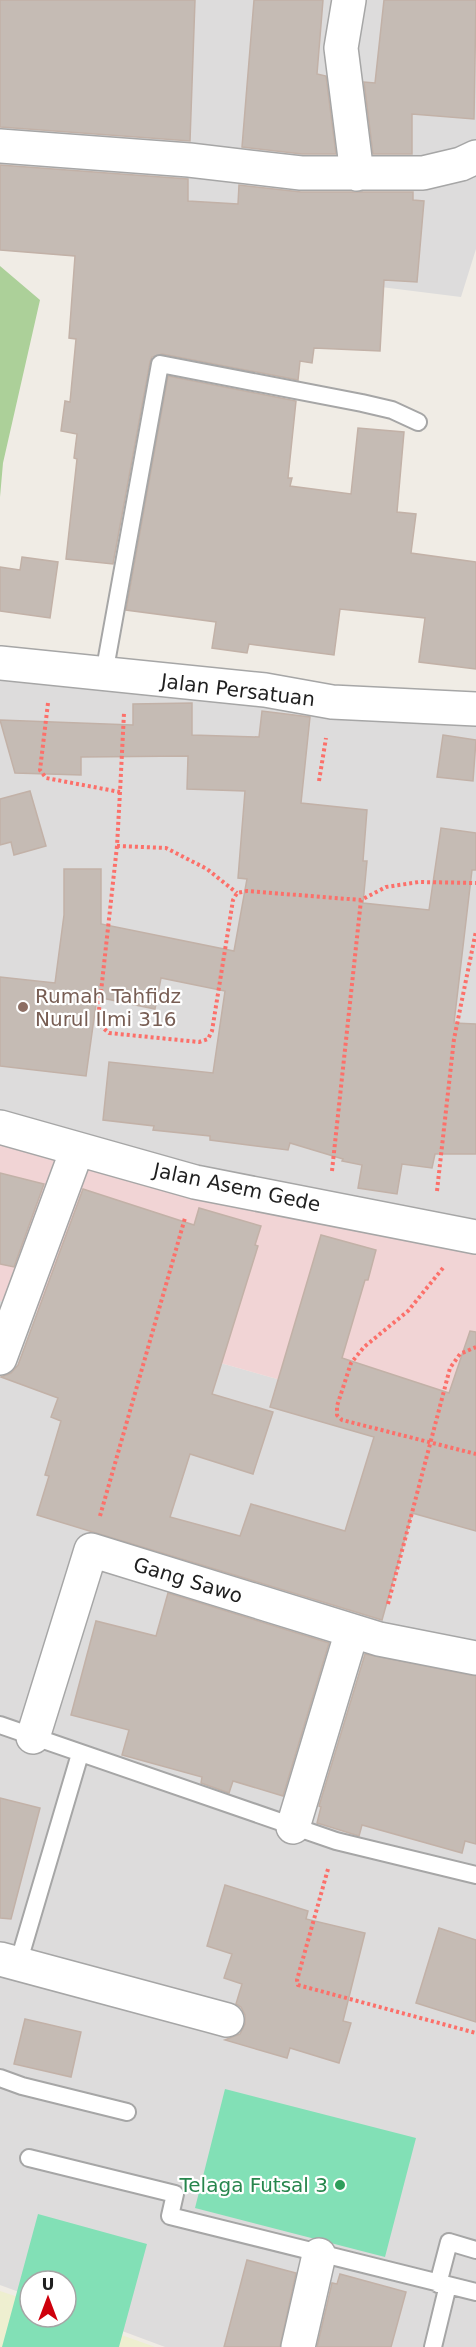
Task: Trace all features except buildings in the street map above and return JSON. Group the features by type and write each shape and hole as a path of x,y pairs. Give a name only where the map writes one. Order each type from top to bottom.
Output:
{"street":[{"path":"349,0 341,48 357,174"},
{"path":"0,146 189,160 301,172 357,174 423,173 461,164 476,157"},
{"name":"Jalan Persatuan","path":"0,663 265,690 332,702 476,709"},
{"name":"Jalan Asem Gede","path":"0,1127 195,1182 474,1237"},
{"path":"0,1358 77,1150"},
{"path":"33,1737 91,1550"},
{"name":"Gang Sawo","path":"91,1550 365,1635 476,1658"},
{"path":"293,1827 365,1635"},
{"path":"9,1962 227,2020"},
{"path":"298,2347 319,2255"}],"lane":[{"path":"114,675 160,364 362,403 392,410 418,422"},
{"path":"0,1725 336,1841 476,1875"},
{"path":"9,1962 80,1754"},
{"path":"0,2078 22,2086 127,2112"},
{"path":"29,2158 175,2194 170,2216 319,2255 476,2292"},
{"path":"433,2347 448,2242 476,2250"}],"path":[{"path":"51,670 40,770 42,775 46,778 120,792"},
{"path":"114,675 120,792 117,846 98,1019 109,1033 199,1042 208,1039 212,1031 233,900 237,893 247,891 361,900 386,887 419,882 476,883"},
{"path":"319,782 332,702"},
{"path":"117,846 166,848 207,869 237,893"},
{"path":"328,1207 361,900"},
{"path":"433,1230 454,1039 476,931"},
{"path":"91,1550 195,1182"},
{"path":"474,1237 408,1311 364,1347 351,1363 337,1406 337,1415 342,1420 476,1454"},
{"path":"365,1635 430,1443 450,1368 460,1354 476,1347"},
{"path":"336,1841 297,1980 298,1985 476,2033"}],"shaded area":[{"path":"0,0 476,0 476,249 461,297 269,273 0,250"},
{"path":"0,666 476,705 476,1242 0,1134"},
{"path":"0,1134 476,1251 476,1435 0,1301"},
{"path":"0,1301 476,1435 476,2347 165,2347 78,2314 78,2269 18,2269 18,2292 0,2285"}],"green space":[{"path":"0,266 40,300 3,463 0,497"},
{"path":"225,2089 416,2138 385,2257 195,2208"},
{"path":"38,2214 147,2244 119,2347 2,2347 18,2288 18,2329 78,2329 78,2269 23,2269"},
{"path":"0,2291 18,2297 18,2329 78,2329 78,2319 155,2347 0,2347"}],"place":[{"name":"Rumah Tahfidz Nurul Ilmi 316","path":"23,1007"},
{"name":"Telaga Futsal 3","path":"340,2185"}]}
